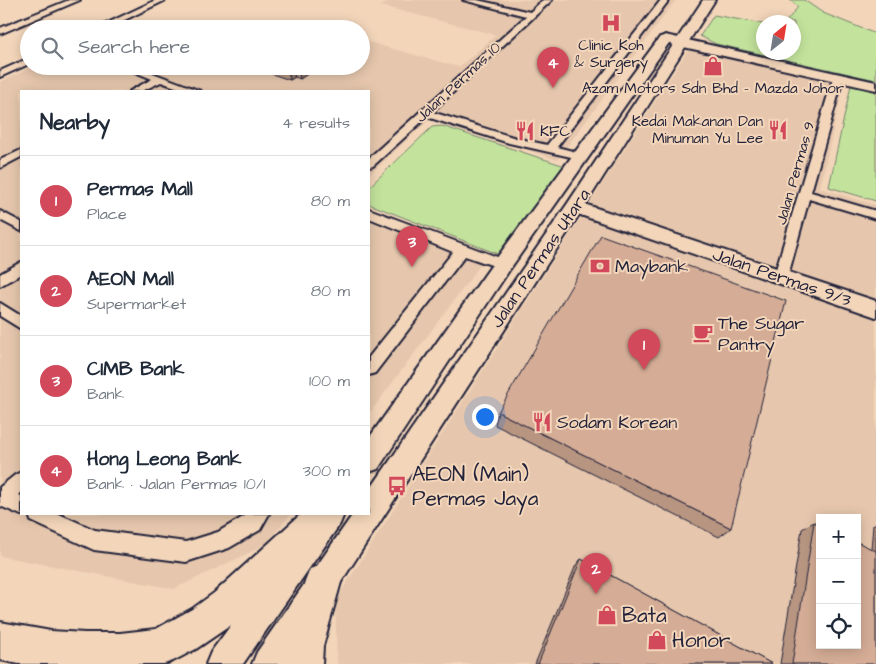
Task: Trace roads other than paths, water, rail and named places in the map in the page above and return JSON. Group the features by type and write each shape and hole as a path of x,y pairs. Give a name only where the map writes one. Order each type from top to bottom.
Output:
{"highway":[{"path":"0,641 33,649 71,652 115,653 158,647 201,625 237,597 325,515"},
{"path":"303,664 304,646 323,582"}],"main road":[{"name":"Jalan Permas Utara","path":"370,459 577,159 672,37 709,0"},
{"name":"Jalan Permas Utara","path":"370,512 575,207 647,95 672,37"},
{"path":"629,91 638,90 647,95"},
{"path":"223,664 329,515"},
{"name":"Jalan Permas Utara","path":"269,664 368,515"}],"street":[{"path":"27,20 76,0"},
{"path":"119,20 162,0"},
{"path":"467,0 531,15"},
{"name":"Jalan Permas 10","path":"374,153 425,113 548,0"},
{"path":"550,149 665,0"},
{"path":"0,31 20,23"},
{"path":"672,37 876,86"},
{"path":"0,62 14,67"},
{"path":"0,74 20,64"},
{"path":"150,75 193,90"},
{"path":"138,90 159,78"},
{"name":"Jalan Permas 9","path":"781,276 838,78"},
{"path":"425,113 513,141 550,149 577,159"},
{"path":"513,141 532,150 577,159"},
{"path":"0,165 20,154"},
{"path":"805,194 876,215"},
{"name":"Jalan Permas 9/3","path":"575,207 876,309"},
{"path":"370,213 503,264"},
{"path":"0,215 20,226"},
{"path":"370,367 462,250"},
{"path":"0,281 20,268"},
{"path":"0,309 20,322"},
{"path":"20,482 1,497 20,506"},
{"path":"40,515 94,540 186,552 222,541 253,523 259,515"}],"place":[{"name":"Clinic Koh & Surgery","path":"611,23"},
{"name":"Azam Motors Sdn Bhd - Mazda Johor","path":"713,66"},
{"name":"Hong Leong Bank","path":"553,88"},
{"name":"Kedai Makanan Dan Minuman Yu Lee","path":"778,130"},
{"name":"KFC","path":"525,131"},
{"name":"Maybank","path":"600,266"},
{"name":"CIMB Bank","path":"412,267"},
{"name":"The Sugar Pantry","path":"703,333"},
{"name":"Permas Mall","path":"644,370"},
{"name":"Sodam Korean","path":"542,422"},
{"name":"AEON (Main) Permas Jaya","path":"397,486"},
{"name":"AEON Mall","path":"596,594"},
{"name":"Bata","path":"607,615"},
{"name":"Honor","path":"657,640"}]}
